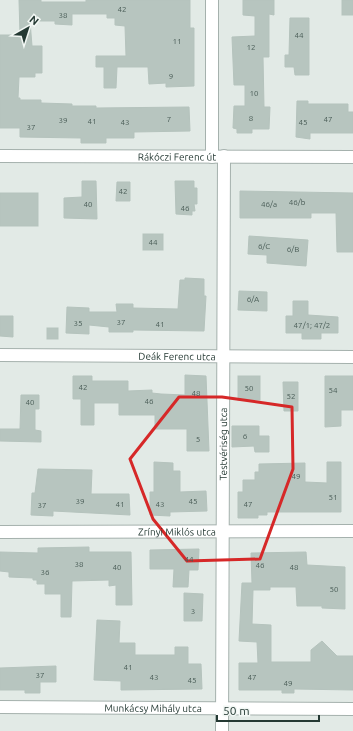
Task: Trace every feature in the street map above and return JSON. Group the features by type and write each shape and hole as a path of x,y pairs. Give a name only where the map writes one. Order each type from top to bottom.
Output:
{"street":[{"name":"Testvériség utca","path":"212,0 218,156 222,356 222,731"},
{"name":"Rákóczi Ferenc út","path":"0,156 353,157"},
{"name":"Deák Ferenc utca","path":"0,355 353,356"},
{"name":"Zrínyi Miklós utca","path":"0,532 353,531"},
{"name":"Munkácsy Mihály utca","path":"0,707 353,709"}],"highlighted area":[{"path":"179,397 222,397 292,407 293,469 260,559 187,561 153,519 130,459"}],"building":[{"path":"19,0 41,0 41,2 86,2 86,0 190,0 190,28 194,28 194,86 166,87 166,83 149,84 148,67 117,67 116,88 104,88 104,67 96,67 96,56 126,56 125,26 115,25 115,18 107,18 107,14 72,14 72,25 55,24 55,21 30,21 32,46 42,46 42,73 35,73 35,77 19,77 18,98 20,98 20,100 41,100 41,103 72,104 72,106 96,106 96,108 189,107 190,131 134,132 134,138 106,138 106,143 81,143 81,138 20,137 20,128 0,128 0,35 20,35"},
{"path":"243,0 274,0 274,15 269,14 269,57 263,57 264,107 270,107 269,129 252,129 252,133 237,133 237,129 233,128 234,106 245,106 245,85 234,85 232,37 255,36 255,16 243,15"},
{"path":"342,0 353,0 353,15 342,15"},
{"path":"290,18 309,18 309,75 295,75 294,67 285,67 285,55 289,55"},
{"path":"297,101 308,101 308,104 348,104 348,112 353,112 353,133 310,133 310,139 296,137"},
{"path":"82,181 96,181 97,219 64,218 64,198 82,197"},
{"path":"175,181 194,181 194,188 197,188 197,204 194,204 195,211 192,211 192,215 176,214"},
{"path":"117,182 130,182 130,201 116,201"},
{"path":"240,191 353,193 353,252 337,252 336,213 311,213 311,218 240,218"},
{"path":"0,193 38,193 38,226 0,226"},
{"path":"143,234 163,234 163,250 143,250"},
{"path":"249,236 308,240 306,266 267,263 267,255 248,254"},
{"path":"185,278 204,279 204,296 206,296 204,331 133,330 133,332 109,332 109,327 89,325 89,334 66,333 67,307 89,308 89,312 117,312 116,304 133,304 133,308 178,309 180,280 185,280"},
{"path":"239,291 267,292 267,311 238,310"},
{"path":"293,301 308,301 308,315 338,317 338,333 321,333 321,339 302,339 302,333 286,333 286,316 293,316"},
{"path":"0,316 13,316 13,337 0,336"},
{"path":"47,328 58,328 58,339 47,339"},
{"path":"185,375 206,376 209,451 187,451 187,429 155,429 155,415 119,415 119,403 94,403 94,425 81,425 81,399 73,399 73,376 92,376 92,381 128,381 128,391 152,390 152,393 185,395"},
{"path":"238,376 260,376 260,400 238,400"},
{"path":"325,376 353,376 353,410 341,410 341,426 325,427"},
{"path":"283,382 298,382 298,411 284,411"},
{"path":"21,395 39,395 39,409 35,409 35,430 41,431 41,442 0,441 0,429 20,429"},
{"path":"232,426 259,426 259,436 269,436 269,452 255,452 254,446 232,447"},
{"path":"154,462 173,463 173,471 180,471 180,492 206,491 207,511 170,512 170,516 150,515 150,492 154,492"},
{"path":"327,462 341,462 341,512 267,512 267,515 258,515 258,518 238,518 238,492 243,492 243,480 255,480 255,472 259,472 259,464 305,463 305,482 327,483"},
{"path":"38,469 92,470 91,494 129,494 130,515 53,511 53,516 31,515 32,493 35,493"},
{"path":"89,547 89,552 131,552 132,605 116,605 116,585 109,586 109,580 72,581 71,617 61,617 61,594 45,594 45,584 37,584 37,580 33,580 33,578 9,577 9,572 0,571 0,552 38,553 38,548"},
{"path":"199,549 198,570 189,570 188,587 173,587 174,569 150,569 150,550"},
{"path":"306,552 307,565 345,567 345,609 322,608 322,606 297,606 296,587 270,587 270,590 253,590 252,624 271,625 271,662 311,662 311,650 322,641 337,656 353,656 353,690 294,689 294,693 282,693 282,690 239,690 239,663 258,663 257,642 239,641 242,583 252,583 251,553"},
{"path":"184,593 203,594 202,621 184,621"},
{"path":"97,620 120,621 119,643 135,643 135,655 175,655 175,647 188,647 188,664 201,664 202,689 121,690 121,681 94,680"},
{"path":"56,666 56,682 40,682 40,693 25,693 25,690 0,690 0,668"}]}
